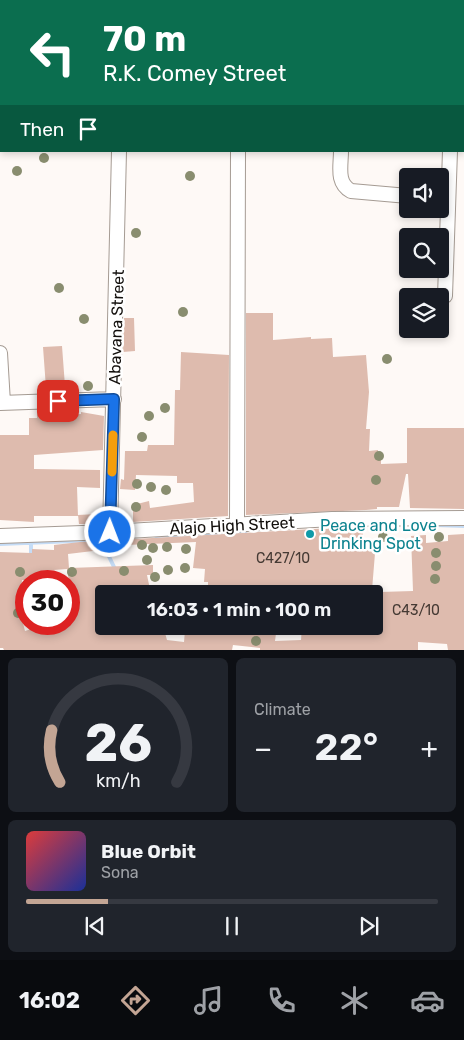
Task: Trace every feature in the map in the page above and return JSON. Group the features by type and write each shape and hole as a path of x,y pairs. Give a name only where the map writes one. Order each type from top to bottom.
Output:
{"street":[{"name":"Abavana Street","path":"110,532 119,152"},
{"path":"237,524 238,152"},
{"path":"341,152 340,181 344,188 351,191 399,195"},
{"path":"448,168 450,152"},
{"path":"444,218 445,288"},
{"path":"0,353 2,403 114,399"},
{"name":"Alajo High Street","path":"0,536 110,532 332,519 464,518"}],"building":[{"path":"246,313 273,313 273,340 311,337 311,339 332,338 333,357 366,355 369,392 366,429 370,429 369,451 378,450 378,460 381,460 381,464 407,463 407,428 464,428 464,509 410,508 408,474 406,474 399,507 246,515"},
{"path":"124,318 134,318 135,351 123,352"},
{"path":"62,346 65,386 46,388 43,347"},
{"path":"181,352 229,355 228,516 133,522 133,505 149,501 150,508 194,502 193,483 177,483 177,476 136,475 135,490 120,489 121,479 124,480 125,451 147,451 148,445 174,445 175,390 180,390"},
{"path":"37,412 49,412 49,415 81,414 81,412 104,416 103,450 34,455 34,469 100,470 100,488 77,487 78,516 34,516 34,522 0,520 0,435 29,435 29,418 37,418"},
{"path":"97,514 98,524 79,524 78,515"},
{"path":"332,528 363,532 362,540 376,541 372,585 208,585 208,582 204,582 205,569 193,568 196,542 126,545 126,547 68,554 69,568 153,565 153,575 147,575 149,585 95,585 95,635 166,635 167,640 184,642 185,635 276,635 275,641 301,640 301,635 383,635 383,592 413,591 411,536 426,535 426,543 448,541 448,535 464,534 464,650 448,650 447,644 418,642 418,650 260,650 260,648 233,645 232,650 4,650 0,648 0,552 32,553 32,549 54,550 54,545"}],"waterway":[{"path":"436,525 464,526"},
{"path":"156,536 246,531"},
{"path":"106,541 127,538"},
{"path":"0,544 98,540 102,542 115,569"},
{"path":"31,542 31,556"}],"slow traffic":[{"path":"112,472 113,435"}],"place":[{"name":"Peace and Love Drinking Spot","path":"310,534"}],"route":[{"path":"58,401 114,399 110,532"}]}
